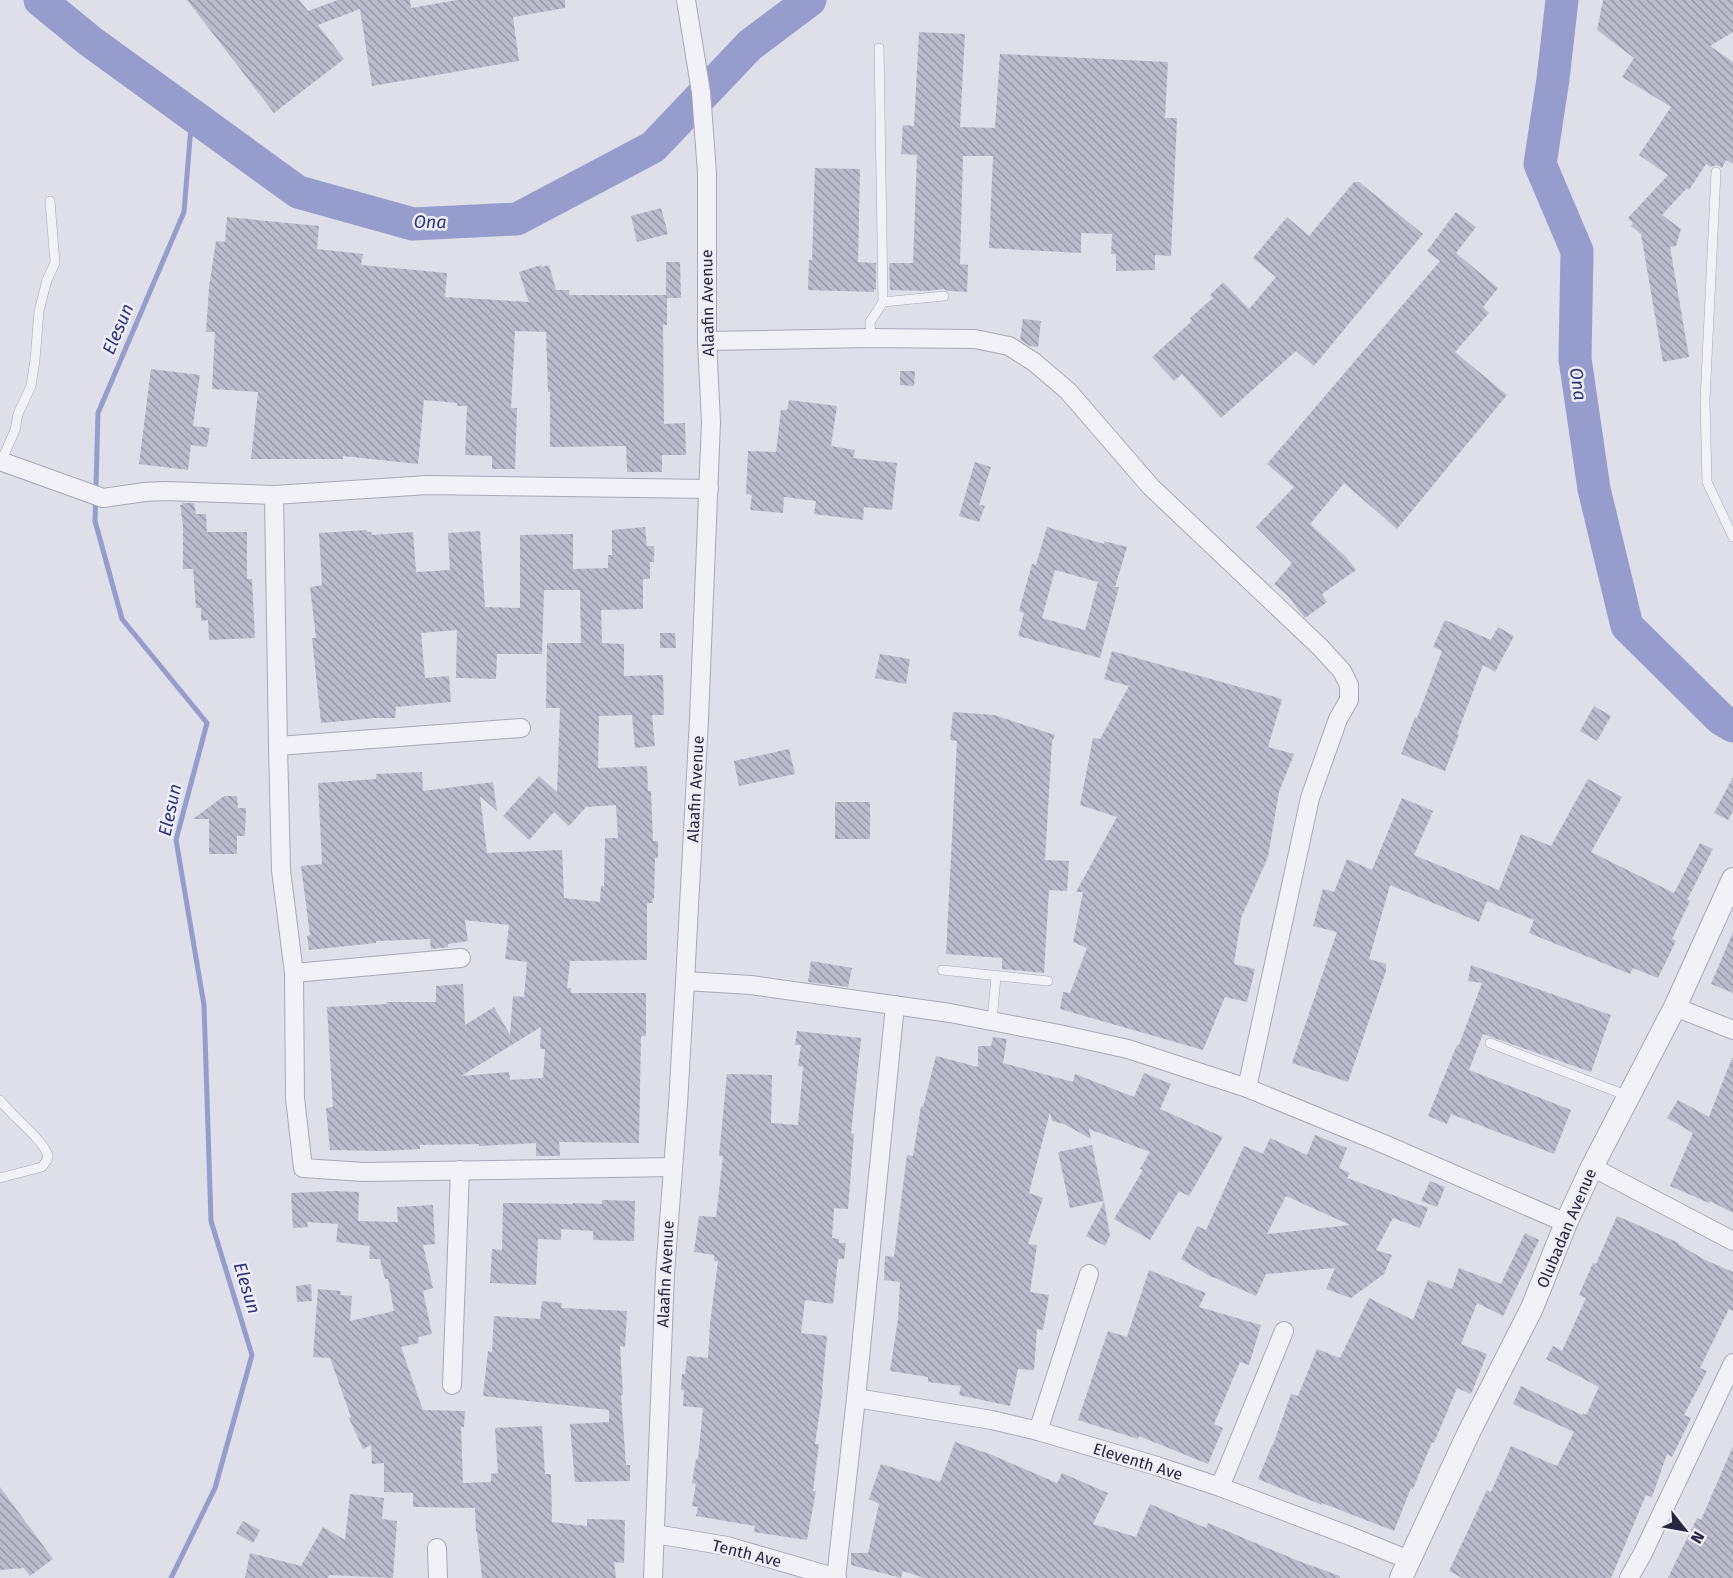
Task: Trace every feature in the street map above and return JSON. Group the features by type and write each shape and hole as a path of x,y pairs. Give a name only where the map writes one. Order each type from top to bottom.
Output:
{"street":[{"name":"Alaafin Avenue","path":"654,1578 664,1285 685,981 711,422 707,341 707,173 701,92 686,0"},
{"path":"707,341 975,339 1009,346 1034,362 1068,391 1151,487 1320,647 1342,671 1349,685 1349,700 1338,719 1310,798 1247,1088"},
{"path":"0,462 103,498 165,491 274,495 428,485 709,489"},
{"path":"274,495 281,870 294,973 295,1098 303,1168 344,1172 672,1167"},
{"path":"278,746 521,728"},
{"name":"Olubadan Avenue","path":"1405,1569 1469,1432 1532,1308 1566,1222 1592,1167 1675,1007 1733,879"},
{"path":"294,973 461,958"},
{"path":"685,981 751,985 895,1005 992,1021 1128,1049 1247,1088 1566,1222"},
{"path":"837,1578 895,1005"},
{"path":"1675,1007 1733,1030"},
{"path":"1592,1167 1733,1241"},
{"path":"452,1385 460,1170"},
{"path":"1038,1431 1089,1274"},
{"path":"1220,1487 1284,1331"},
{"path":"1629,1578 1733,1363"},
{"name":"Eleventh Ave","path":"856,1398 992,1420 1157,1466 1350,1536 1405,1569"},
{"name":"Tenth Ave","path":"655,1534 727,1546 837,1578"},
{"path":"437,1548 438,1578"}],"lane":[{"path":"871,338 870,322 883,302 879,48"},
{"path":"1716,172 1705,400 1707,482 1733,537"},
{"path":"0,462 15,430 18,414 31,386 39,312 47,280 55,263 50,201"},
{"path":"883,302 944,296"},
{"path":"942,970 1048,981"},
{"path":"992,1021 996,976"},
{"path":"1490,1043 1629,1096"},
{"path":"0,1100 40,1142 48,1155 42,1167 0,1178"}],"building":[{"path":"187,0 299,0 308,11 338,0 410,0 411,8 457,0 565,0 565,8 513,17 519,61 372,86 360,9 318,25 344,59 274,113"},
{"path":"1603,0 1733,0 1733,32 1710,46 1733,62 1733,164 1726,160 1722,168 1706,164 1689,190 1687,188 1662,215 1681,229 1676,246 1670,247 1689,357 1663,362 1641,234 1631,226 1633,223 1628,218 1668,175 1639,155 1671,107 1622,77 1634,58 1597,30"},
{"path":"919,32 965,34 960,127 995,128 1000,54 1168,62 1165,118 1177,118 1171,256 1155,255 1155,270 1116,271 1116,254 1111,254 1112,234 1081,233 1081,253 989,248 993,156 963,156 960,264 968,265 967,292 943,289 890,290 889,263 913,263 917,155 901,154 903,125 914,126"},
{"path":"815,168 860,169 858,262 876,263 876,290 874,289 874,292 808,290 809,260 812,260"},
{"path":"1354,182 1359,182 1423,234 1314,366 1296,351 1221,418 1182,374 1174,381 1152,357 1192,321 1190,318 1213,298 1210,295 1223,282 1249,309 1276,277 1253,258 1287,217 1309,236"},
{"path":"661,208 668,234 637,242 631,216"},
{"path":"1456,212 1476,227 1456,253 1498,288 1483,307 1489,313 1455,352 1507,395 1397,529 1344,483 1310,524 1346,557 1356,570 1322,594 1327,602 1305,618 1287,595 1274,584 1292,563 1256,527 1294,487 1267,464 1440,261 1427,251"},
{"path":"227,217 319,226 317,249 363,254 361,265 447,273 445,297 529,302 519,272 541,265 542,267 549,265 556,290 569,290 569,295 666,295 666,262 680,262 681,298 667,298 667,325 663,325 664,424 685,423 686,455 662,455 662,472 627,472 626,446 550,447 550,392 548,392 546,332 515,331 511,408 517,408 515,469 492,469 492,456 465,455 467,406 424,400 418,464 343,456 343,459 251,459 258,392 212,389 215,332 206,332 209,287 216,241 225,242"},
{"path":"1023,319 1041,321 1038,347 1030,346 1020,340"},
{"path":"151,369 200,375 193,426 210,428 207,447 191,445 188,470 139,464"},
{"path":"900,371 915,371 914,386 900,385"},
{"path":"789,400 837,406 831,446 855,450 853,458 897,463 892,510 864,507 863,520 814,514 816,501 784,497 783,513 750,510 752,495 746,494 748,451 776,452 781,410 787,410"},
{"path":"975,462 991,467 979,505 985,506 979,522 959,516"},
{"path":"194,503 196,514 206,514 207,532 247,532 247,579 252,579 255,638 209,640 208,620 201,621 201,608 196,608 193,569 183,569 183,525 180,505"},
{"path":"645,527 647,546 654,546 654,562 650,562 650,579 643,579 643,609 601,610 602,643 624,644 624,676 663,675 664,715 652,715 655,746 635,748 632,715 599,716 598,768 647,766 648,791 651,791 653,841 658,841 658,858 655,858 654,899 652,899 653,903 647,903 647,960 570,961 567,988 571,988 571,993 646,993 646,1036 641,1036 639,1143 559,1142 560,1156 536,1156 536,1143 479,1146 479,1144 420,1145 420,1149 384,1151 330,1150 326,1108 333,1107 327,1007 387,1004 387,1002 436,1002 436,986 463,984 465,1025 494,1007 510,1035 513,996 524,997 527,962 505,959 509,925 465,920 468,941 448,944 448,947 431,949 430,939 376,941 376,943 309,950 307,936 310,935 301,866 322,864 318,783 376,779 376,774 422,772 423,791 493,782 497,811 480,796 487,853 562,850 564,898 600,902 601,886 604,886 605,838 618,838 616,805 586,807 569,826 554,812 529,840 503,816 539,776 557,792 560,708 546,708 547,643 581,643 580,590 544,590 542,654 497,654 496,679 456,678 457,630 421,633 425,678 449,676 451,702 396,707 395,718 321,723 312,638 316,638 310,587 322,585 319,533 367,530 372,535 413,532 416,572 450,570 448,533 480,531 485,607 520,608 520,535 573,534 573,569 608,568 608,555 612,555 612,530","holes":["541,1027 540,1049 545,1049 543,1078 510,1080 509,1072 461,1076"]},
{"path":"1047,527 1104,544 1104,541 1127,547 1115,587 1119,587 1100,658 1018,636 1024,613 1019,611 1032,564 1036,565","holes":["1055,570 1098,582 1085,630 1042,618"]},
{"path":"1445,620 1491,640 1498,627 1514,636 1495,672 1483,665 1445,771 1401,754 1442,651 1433,647"},
{"path":"660,633 675,633 676,648 660,648"},
{"path":"1112,651 1282,699 1268,747 1294,754 1279,792 1268,857 1241,918 1234,964 1255,969 1247,1002 1225,997 1203,1050 1060,1009 1063,992 1070,993 1087,948 1073,942 1083,892 1076,892 1117,817 1080,805 1093,738 1100,739 1129,686 1104,679"},
{"path":"880,654 910,659 906,684 875,678"},
{"path":"1594,706 1611,716 1597,741 1580,731"},
{"path":"953,712 994,715 1055,735 1052,742 1045,860 1069,861 1067,891 1049,890 1044,973 1002,969 1002,958 946,954 957,741 950,740"},
{"path":"789,749 795,774 739,786 734,761"},
{"path":"1733,777 1733,811 1728,820 1714,813"},
{"path":"1588,779 1622,797 1591,852 1674,893 1700,843 1713,849 1687,900 1690,901 1672,939 1676,941 1658,978 1633,968 1630,974 1529,933 1534,920 1487,901 1479,922 1390,885 1369,959 1386,964 1386,971 1348,1082 1292,1063 1337,932 1313,926 1323,889 1334,892 1347,859 1372,870 1402,798 1433,811 1414,855 1499,890 1521,834 1551,846"},
{"path":"224,796 237,796 238,808 246,808 245,836 237,836 237,854 209,854 209,819 193,819"},
{"path":"835,802 870,802 870,839 835,839"},
{"path":"1733,932 1733,993 1711,984"},
{"path":"811,961 852,968 848,987 808,982"},
{"path":"1471,965 1611,1015 1591,1072 1483,1034 1469,1070 1571,1110 1554,1154 1451,1114 1447,1124 1428,1116 1457,1045 1459,1045 1482,983 1468,981"},
{"path":"797,1031 861,1038 851,1133 854,1134 848,1209 834,1208 832,1238 839,1239 839,1243 846,1243 844,1259 838,1259 833,1304 805,1300 801,1333 827,1336 823,1390 815,1444 819,1444 813,1491 816,1491 807,1540 754,1532 755,1526 696,1516 698,1507 692,1506 696,1484 692,1483 696,1459 698,1459 703,1408 683,1406 684,1390 681,1390 687,1356 708,1358 718,1261 714,1261 714,1255 694,1252 699,1216 716,1217 723,1156 719,1156 727,1074 772,1075 771,1123 798,1125 803,1067 798,1066 801,1045 795,1045"},
{"path":"993,1037 1007,1039 1003,1063 1073,1082 1075,1074 1134,1097 1144,1073 1171,1084 1160,1109 1223,1137 1189,1196 1179,1191 1150,1240 1114,1219 1143,1170 1140,1169 1150,1152 1089,1129 1091,1139 1064,1124 1052,1121 1050,1112 1029,1193 1043,1198 1028,1244 1037,1245 1030,1292 1049,1295 1043,1330 1037,1329 1034,1370 1018,1369 1010,1406 959,1395 961,1386 928,1382 928,1377 890,1371 898,1319 900,1282 884,1280 885,1256 894,1257 907,1155 913,1156 921,1106 923,1107 936,1056 978,1067 978,1046 991,1046"},
{"path":"1732,1058 1733,1213 1710,1201 1709,1203 1670,1186 1693,1133 1667,1118 1678,1100 1709,1117"},
{"path":"1315,1135 1347,1148 1339,1168 1350,1173 1347,1178 1428,1208 1420,1228 1393,1218 1376,1250 1392,1255 1384,1274 1351,1298 1326,1289 1335,1268 1266,1274 1256,1296 1213,1278 1181,1259 1197,1226 1206,1230 1244,1146 1263,1154 1270,1138 1307,1155","holes":["1286,1196 1350,1225 1267,1234"]},
{"path":"1092,1145 1104,1201 1070,1208 1058,1152"},
{"path":"1430,1181 1445,1187 1437,1207 1421,1201"},
{"path":"359,1192 358,1221 398,1222 397,1207 433,1205 435,1244 423,1245 433,1288 423,1291 432,1334 418,1337 419,1343 401,1347 423,1410 465,1411 464,1427 461,1427 463,1483 491,1482 491,1474 498,1473 495,1428 542,1426 545,1474 551,1474 552,1522 587,1526 587,1519 625,1520 624,1563 614,1562 616,1578 482,1578 475,1508 413,1507 413,1493 384,1492 384,1463 372,1464 371,1445 363,1449 349,1418 351,1417 330,1358 313,1357 318,1289 341,1291 340,1295 352,1296 350,1321 394,1311 388,1279 385,1279 380,1259 369,1259 370,1246 336,1242 338,1224 307,1222 308,1227 293,1228 291,1193"},
{"path":"602,1200 635,1201 634,1241 593,1240 593,1231 561,1229 561,1240 538,1239 536,1285 490,1283 492,1249 502,1250 503,1203 602,1204"},
{"path":"1104,1202 1110,1235 1105,1246 1086,1236"},
{"path":"1617,1216 1679,1243 1705,1260 1733,1272 1733,1311 1729,1309 1700,1368 1707,1371 1684,1415 1691,1418 1672,1457 1667,1454 1652,1497 1646,1495 1611,1578 1462,1578 1449,1571 1487,1490 1491,1492 1511,1446 1557,1466 1574,1432 1513,1404 1521,1386 1582,1415 1583,1413 1586,1415 1599,1387 1546,1359 1553,1346 1562,1351 1586,1298 1579,1295 1593,1263 1596,1264"},
{"path":"1525,1233 1539,1240 1503,1316 1477,1303 1461,1344 1487,1354 1471,1394 1457,1388 1394,1531 1258,1479 1291,1394 1298,1396 1317,1349 1340,1358 1369,1298 1413,1320 1428,1280 1452,1289 1459,1268 1501,1284"},
{"path":"1149,1270 1206,1293 1199,1307 1261,1325 1249,1365 1240,1362 1214,1424 1223,1428 1208,1464 1139,1436 1138,1439 1078,1420 1108,1331 1127,1337"},
{"path":"311,1284 312,1301 297,1302 296,1286"},
{"path":"542,1301 562,1303 561,1308 627,1311 625,1347 620,1346 626,1465 630,1465 630,1481 575,1482 570,1424 609,1422 609,1410 483,1396 488,1351 492,1352 494,1316 540,1319"},
{"path":"955,1442 1057,1483 1062,1473 1108,1493 1093,1524 1136,1537 1150,1504 1206,1528 1208,1523 1340,1576 1340,1578 924,1578 903,1571 901,1578 851,1565 851,1553 868,1553 879,1504 869,1499 881,1464 940,1482"},
{"path":"1733,1446 1733,1578 1668,1578 1697,1518 1701,1520"},
{"path":"0,1487 53,1559 30,1576 24,1568 0,1570"},
{"path":"350,1494 384,1498 382,1519 397,1521 393,1578 329,1575 328,1578 245,1578 250,1553 301,1566 323,1527 345,1540"},
{"path":"243,1521 260,1530 253,1543 236,1533"}],"waterway":[{"name":"Ona","path":"40,0 90,41 298,192 413,224 517,219 653,147 750,45 810,0"},
{"name":"Ona","path":"1562,0 1540,164 1577,251 1575,359 1594,489 1627,626 1721,719 1733,726"},
{"name":"Elesun","path":"171,1578 215,1488 252,1355 211,1221 204,1005 176,840 207,723 122,619 95,521 98,413 184,212 192,114"}]}
